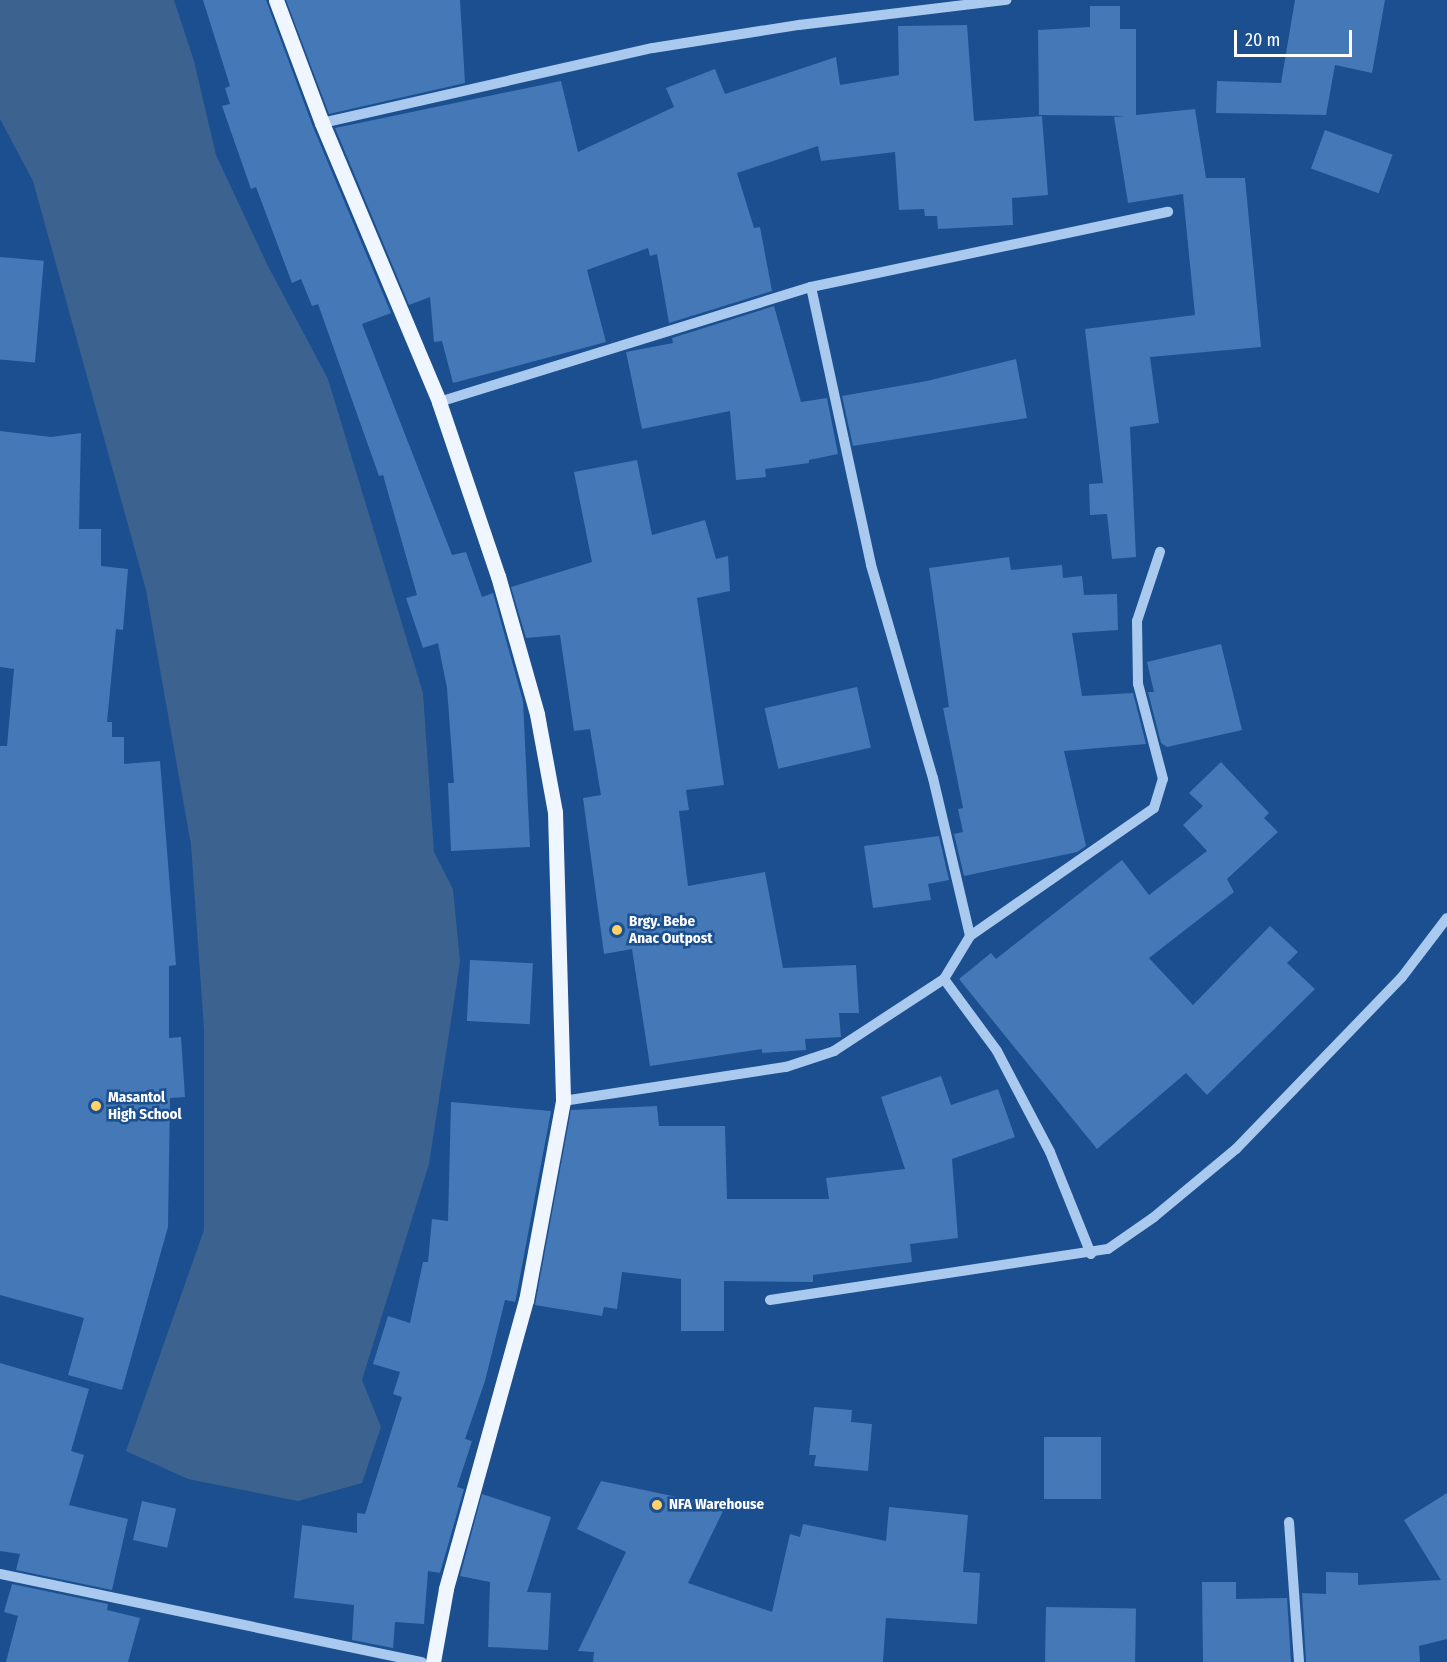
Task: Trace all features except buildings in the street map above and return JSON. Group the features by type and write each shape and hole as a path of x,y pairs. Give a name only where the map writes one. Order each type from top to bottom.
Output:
{"main road":[{"path":"276,0 322,123 440,402 498,576 537,714 555,812 563,1101 526,1300 446,1589 434,1662"}],"street":[{"path":"322,123 653,48 799,25 1007,0"},
{"path":"440,402 811,287 1168,212"},
{"path":"811,287 871,565 933,778 970,936"},
{"path":"563,1101 786,1066 834,1051 944,979 970,936 1154,808 1163,779 1138,684 1137,621 1160,552"},
{"path":"770,1300 1091,1254 1108,1248 1154,1217 1236,1149 1402,977 1447,918"},
{"path":"944,979 997,1051 1050,1152 1091,1254"},
{"path":"1289,1522 1299,1662"},
{"path":"0,1574 28,1578 422,1662"}],"water":[{"path":"0,0 174,0 194,61 216,155 267,264 328,379 423,693 434,852 453,889 460,962 429,1164 362,1380 381,1427 362,1483 298,1501 188,1479 126,1451 204,1230 204,1029 191,845 146,590 33,181 0,119"}],"place":[{"name":"Brgy. Bebe Anac Outpost","path":"617,930"},
{"name":"Masantol High School","path":"96,1106"},
{"name":"NFA Warehouse","path":"657,1505"}]}
